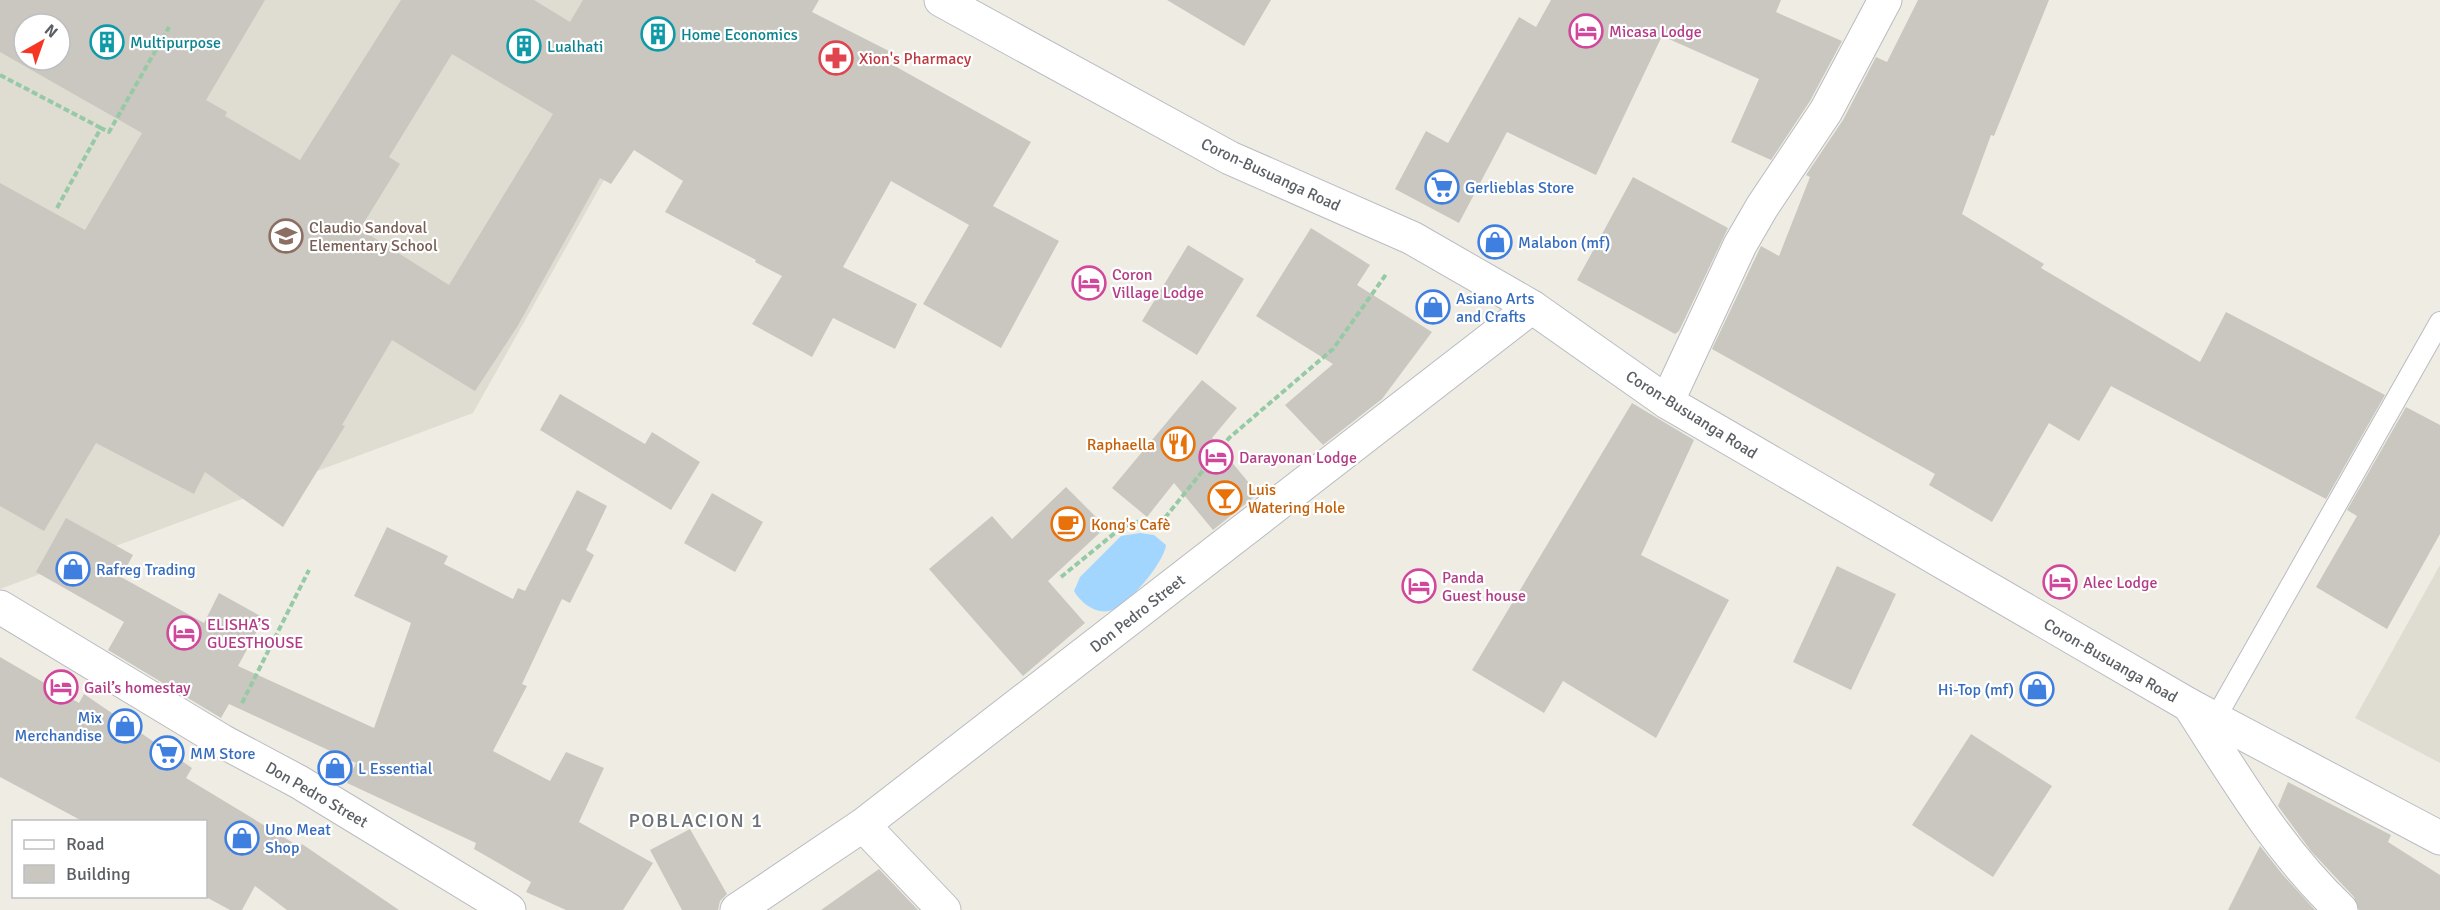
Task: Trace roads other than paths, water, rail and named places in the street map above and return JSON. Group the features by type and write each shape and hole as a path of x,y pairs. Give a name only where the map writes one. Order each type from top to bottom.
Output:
{"street":[{"name":"Coron-Busuanga Road","path":"941,0 1230,158 1412,238 1532,307 1667,402 2202,712 2440,838"},
{"path":"1667,402 1740,245 1762,207 1826,111 1885,0"},
{"name":"Don Pedro Street","path":"737,910 863,825 1532,307"},
{"name":"Don Pedro Street","path":"0,607 222,741 299,782 509,910"},
{"path":"2202,712 2271,832 2307,878 2341,910"},
{"path":"863,825 944,910"}],"lane":[{"path":"2202,712 2440,322"}],"water":[{"path":"1140,533 1154,535 1166,545 1159,562 1144,583 1125,602 1109,611 1098,611 1084,603 1074,591 1080,577 1121,536"}],"place":[{"name":"Micasa Lodge","path":"1586,31"},
{"name":"Home Economics","path":"658,34"},
{"name":"Multipurpose","path":"107,42"},
{"name":"Lualhati","path":"524,46"},
{"name":"Xion's Pharmacy","path":"836,58"},
{"name":"Gerlieblas Store","path":"1442,187"},
{"name":"Claudio Sandoval Elementary School","path":"286,236"},
{"name":"Malabon (mf)","path":"1495,242"},
{"name":"Coron Village Lodge","path":"1089,283"},
{"name":"Asiano Arts and Crafts","path":"1433,307"},
{"name":"Raphaella","path":"1178,444"},
{"name":"Darayonan Lodge","path":"1216,457"},
{"name":"Luis Watering Hole","path":"1225,498"},
{"name":"Kong's Cafè","path":"1068,524"},
{"name":"Rafreg Trading","path":"73,569"},
{"name":"Alec Lodge","path":"2060,582"},
{"name":"Panda Guest house","path":"1419,586"},
{"name":"ELISHA’S GUESTHOUSE","path":"184,633"},
{"name":"Gail’s homestay","path":"61,687"},
{"name":"Hi-Top (mf)","path":"2037,689"},
{"name":"Mix Merchandise","path":"125,726"},
{"name":"MM Store","path":"167,753"},
{"name":"L Essential","path":"335,768"},
{"name":"Uno Meat Shop","path":"242,838"}],"district":[{"name":"POBLACION 1","path":"696,820"}]}
